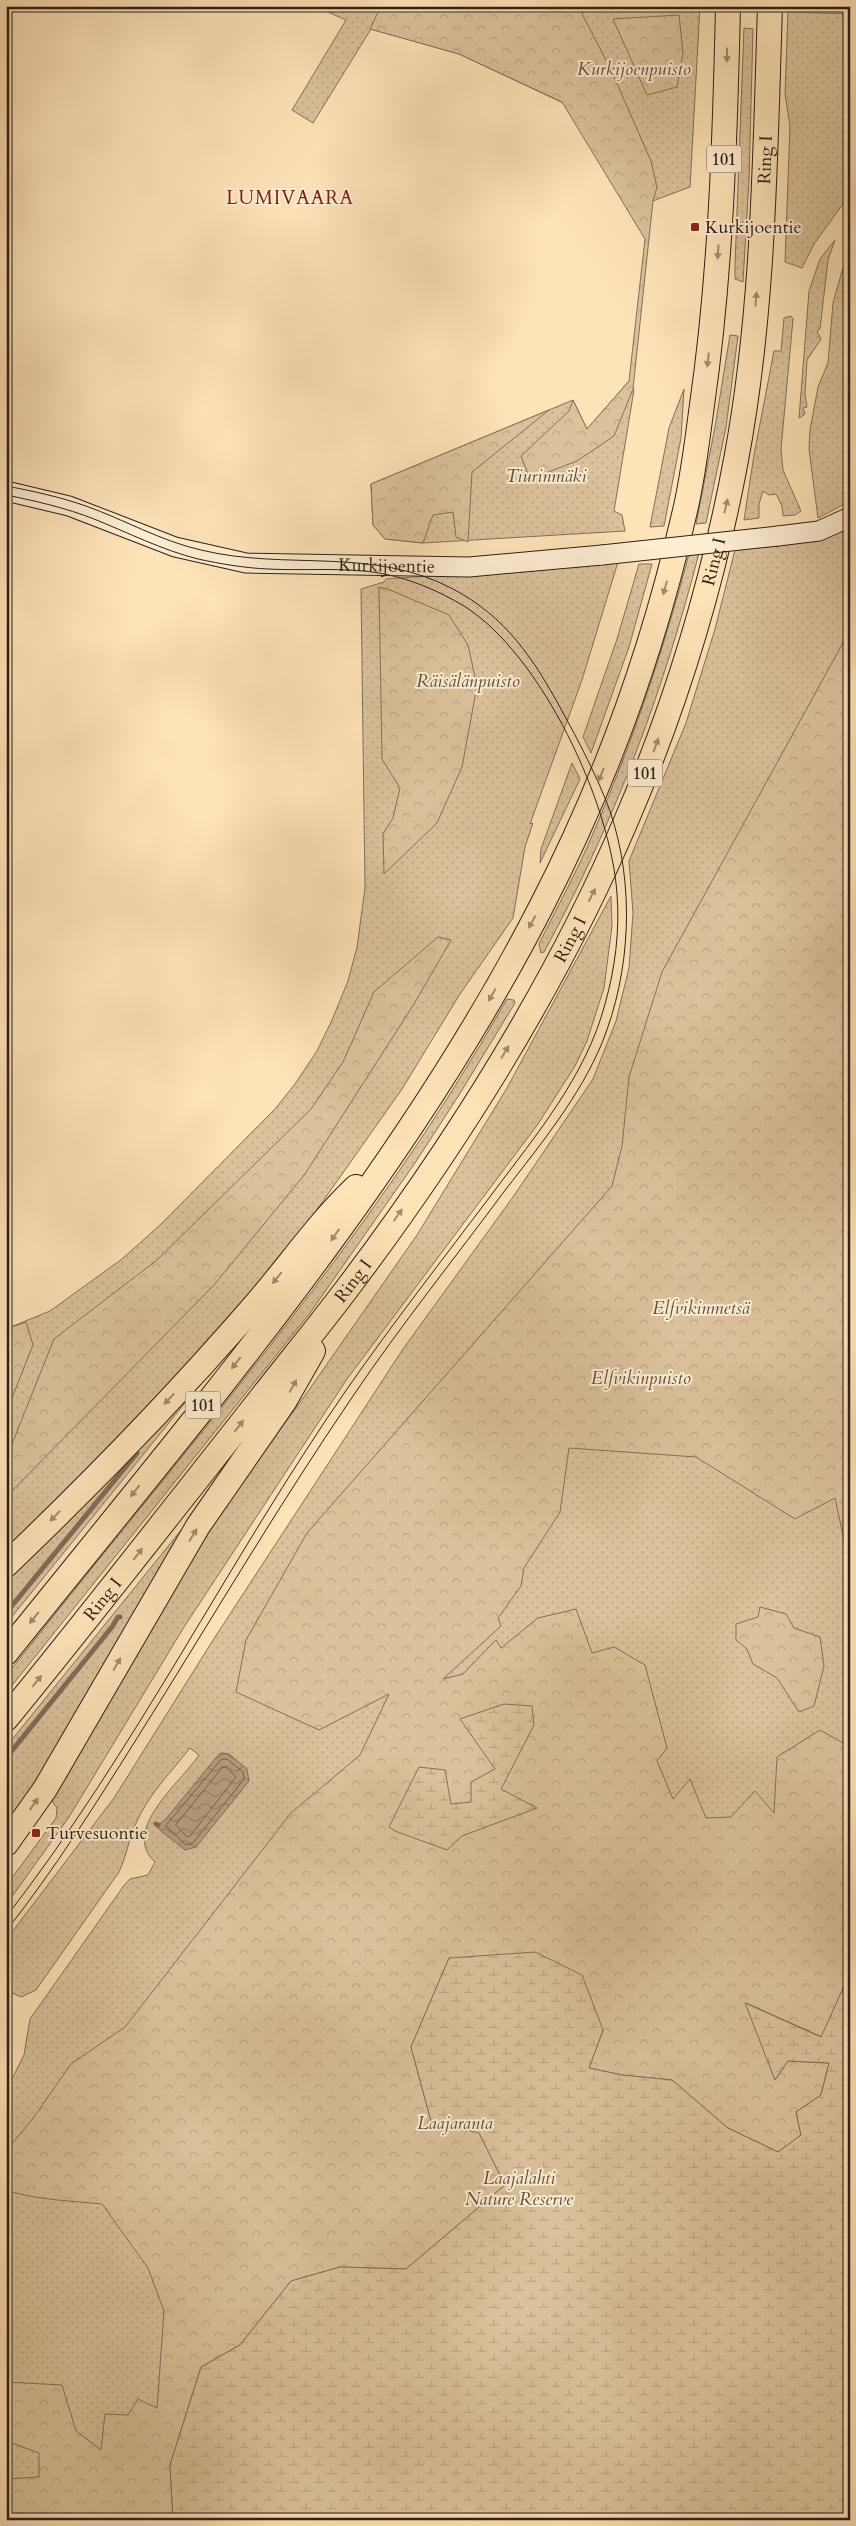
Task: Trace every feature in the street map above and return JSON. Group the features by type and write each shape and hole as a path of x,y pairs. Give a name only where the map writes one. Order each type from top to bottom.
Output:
{"highway":[{"name":"101","path":"6,1653 316,1263 393,1152 483,1012 541,906 582,820 612,750 654,627 685,512 708,365 714,312 725,132 728,6"},
{"name":"Ring I","path":"6,1719 350,1284 480,1094 554,968 601,876 626,821 667,714 692,641 735,465 746,391 761,236 767,122 770,6"},
{"path":"6,1564 168,1400 255,1305 329,1213 393,1152"},
{"path":"6,1844 45,1789 198,1526 284,1402 350,1284"}],"street":[{"name":"Kurkijoentie","path":"6,491 69,506 175,547 246,563 469,567 602,555 820,531 850,516"}],"green space":[{"name":"Kurkijoenpuisto","path":"314,6 700,6 690,187 650,202 593,117 459,54 371,29 313,123 292,110 346,20"},
{"path":"381,6 578,6 611,70 651,161 657,187 653,201 633,389 614,436 577,461 530,479 521,456 569,411 573,400 587,429 629,381 645,239 562,102 459,54 370,29"},
{"path":"788,12 850,14 850,194 814,244 802,268 785,262 790,126 785,94"},
{"path":"679,15 683,53 677,87 647,95 613,19"},
{"path":"744,28 753,29 749,180 743,282 735,279 735,265"},
{"path":"835,240 828,260 820,329 817,331 821,339 807,360 805,394 807,407 803,408 805,414 799,418 809,291 820,259"},
{"path":"850,254 850,501 818,518 809,449 810,430 818,387 828,363 833,303 842,271"},
{"path":"791,316 793,319 781,449 783,470 801,511 795,515 783,516 782,506 776,494 769,495 763,491 759,504 759,518 744,520 754,455 774,351 781,351 784,318"},
{"path":"730,335 738,336 726,427 706,523 696,524 715,427"},
{"name":"Tiurinmäki","path":"629,381 634,390 614,511 622,515 625,531 423,543 385,539 373,525 371,484 573,400 587,429"},
{"path":"684,389 681,438 664,526 650,527 669,428"},
{"path":"549,410 472,472 468,542 456,537 453,512 433,515 423,543 385,539 373,525 371,484"},
{"name":"Laajalahti Nature Reserve","path":"850,526 850,2520 6,2520 6,2091 24,2055 30,2019 125,1884 130,1879 148,1875 155,1862 146,1849 145,1836 149,1821 168,1792 199,1755 190,1748 154,1792 134,1827 119,1872 36,1990 21,1997 6,1990 6,1940 114,1798 215,1637 403,1349 513,1197 593,1079 616,1021 629,968 633,913 629,861 686,723 715,629 735,550 809,541"},
{"path":"699,553 669,657 634,758 592,856 544,952 541,953 539,944 588,846 635,729 669,625 689,554"},
{"name":"Räisälänpuisto","path":"618,562 582,680 530,824 533,823 525,847 513,918 460,994 402,1089 290,1248 236,1313 134,1422 29,1529 6,1549 6,1329 50,1311 122,1259 160,1225 275,1109 295,1084 317,1051 348,981 357,947 365,888 361,589 384,582 386,579"},
{"path":"639,564 652,564 629,647 591,753 583,737 617,639"},
{"path":"379,587 449,615 468,645 477,686 462,767 437,823 384,874 383,834 393,818 400,788 382,759"},
{"path":"850,630 850,1568 835,1498 795,1519 696,1457 569,1448 560,1512 524,1568 521,1586 498,1618 501,1626 443,1679 463,1674 496,1640 501,1648 538,1618 576,1609 592,1653 614,1647 645,1665 667,1748 657,1761 673,1799 690,1779 706,1818 731,1817 755,1791 774,1813 777,1757 820,1730 845,1744 850,1775 850,1987 844,1986 822,2037 746,2003 775,2080 788,2061 829,2063 821,2095 796,2112 801,2135 778,2152 728,2128 672,2080 622,2075 589,2068 603,2030 449,1958 411,2047 431,2121 476,2126 505,2185 406,2269 340,2267 291,2281 240,2345 201,2367 170,2465 173,2520 6,2520 6,2479 39,2477 39,2453 6,2441 6,2382 62,2385 76,2431 101,2450 105,2414 128,2415 138,2399 157,2408 164,2311 148,2268 102,2204 45,2199 12,2192 6,2181 11,2161 7,2150 34,2117 71,2064 125,2027 291,1813 360,1755 389,1694 319,1730 236,1692 246,1640 307,1533 612,1186 622,1146 629,1077 662,972"},
{"path":"572,763 580,779 540,863 541,849"},
{"path":"611,896 612,926 604,988 587,1041 575,1066 538,1124 347,1379 184,1627 69,1817 6,1905 6,1886 56,1818 57,1808 52,1801 65,1772 232,1493 304,1397 417,1235 507,1088"},
{"path":"438,937 451,940 414,1004 305,1174 214,1285 13,1490 6,1493 6,1459 54,1339 157,1260 311,1109 343,1062 374,992"},
{"path":"507,999 514,1000 515,1003 459,1095 415,1163 310,1313 6,1693 6,1676 270,1346 333,1263 395,1177 453,1089"},
{"path":"26,1322 33,1345 6,1413 6,1329"},
{"path":"189,1395 189,1398 6,1624 6,1573"},
{"path":"182,1529 184,1530 71,1727 6,1828 6,1747"},
{"path":"760,1607 786,1614 794,1628 820,1637 824,1666 814,1706 799,1712 777,1678 753,1664 747,1649 736,1640 736,1624 758,1617"},
{"path":"504,1704 532,1706 534,1725 501,1789 537,1808 462,1836 447,1850 395,1831 389,1827 419,1767 445,1770 451,1804 471,1802 471,1782 495,1769 460,1719"},
{"name":"Laajaranta","path":"535,1952 582,1975 603,2030 589,2068 622,2075 672,2080 728,2128 778,2152 801,2135 796,2112 821,2095 829,2063 788,2061 775,2080 745,2003 821,2037 844,1986 850,1987 850,2520 173,2520 170,2465 201,2367 240,2345 291,2281 340,2267 406,2269 505,2185 479,2133 431,2121 411,2047 449,1958"}],"water":[{"path":"219,1754 229,1754 247,1769 249,1781 196,1847 185,1850 159,1829 158,1825 165,1820"}],"waterway":[{"path":"6,1613 137,1453"},
{"path":"6,1758 112,1627 118,1617 120,1617"}],"tram line":[{"path":"6,486 46,494 76,503 157,536 201,550 233,556 360,563 392,568 422,576 453,589 472,600 503,626 528,656 561,709 594,772 610,811 618,839 626,898 624,957 619,987 602,1043 583,1082 546,1137 409,1317 353,1396 271,1522 166,1693 91,1810 42,1884 6,1931"},
{"path":"6,495 73,511 159,546 198,559 233,566 282,570 352,570 379,573 423,586 464,606 493,629 520,659 545,695 568,735 587,776 602,818 612,858 617,894 618,921 612,977 605,1004 586,1056 558,1104 526,1150 400,1315 347,1389 303,1454 97,1789 53,1854 6,1917"}],"place":[{"name":"Kurkijoentie","path":"695,227"},
{"name":"Turvesuontie","path":"36,1833"}],"district":[{"name":"LUMIVAARA","path":"290,197"}],"park label":[{"name":"Elfvikinmetsä","path":"701,1308"},
{"name":"Elfvikinpuisto","path":"641,1378"}]}
